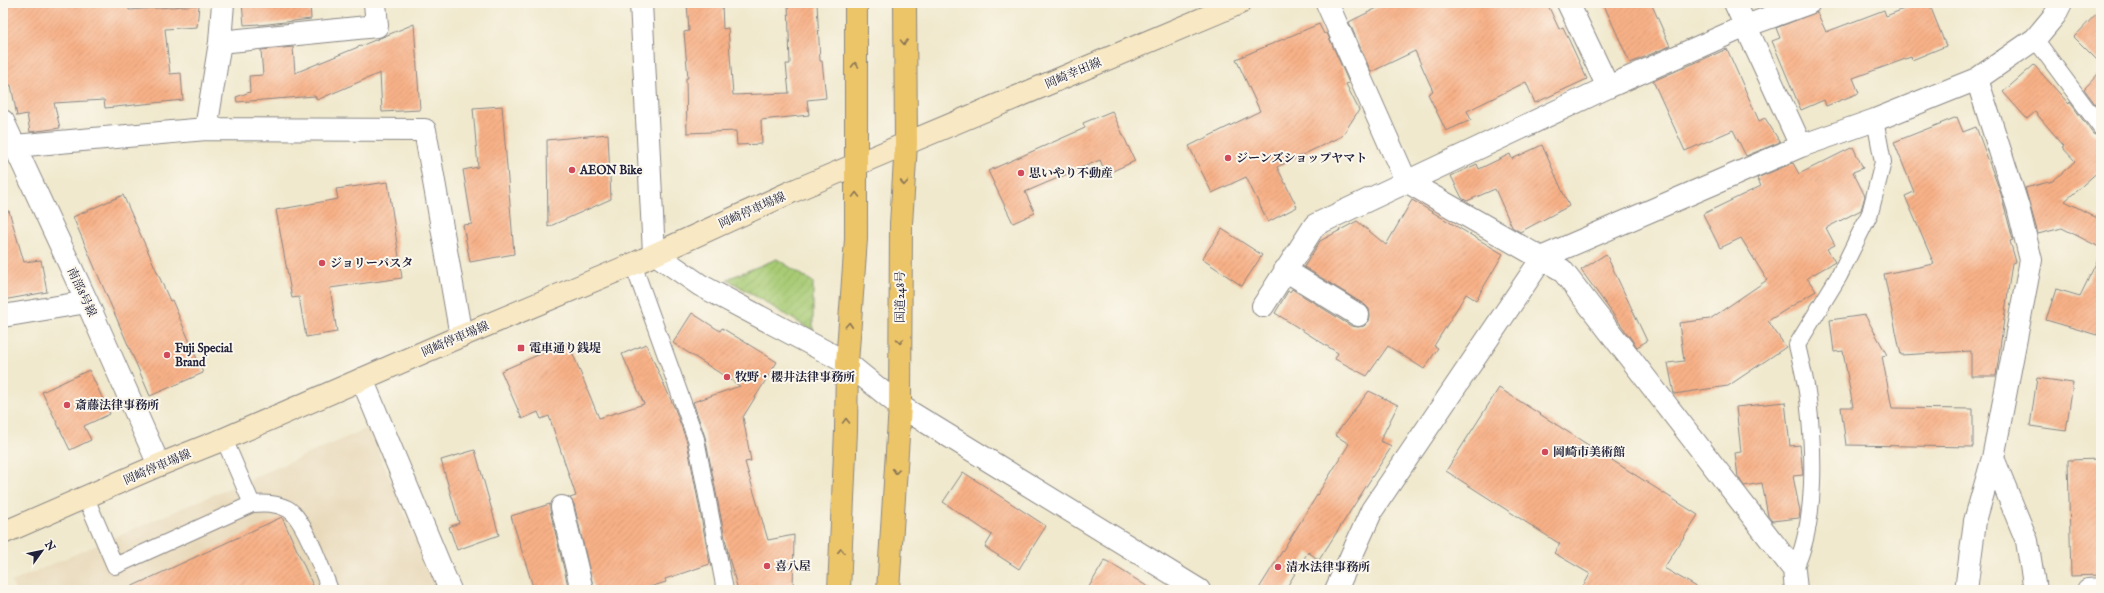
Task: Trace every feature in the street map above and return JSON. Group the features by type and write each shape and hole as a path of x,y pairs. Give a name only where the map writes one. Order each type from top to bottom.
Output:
{"highway":[{"path":"839,590 846,430 847,364 856,239 856,3"},
{"name":"国道248号","path":"888,590 900,406 901,224 906,144 905,3"}],"main road":[{"name":"岡崎幸田線","path":"906,144 1240,3"},
{"name":"岡崎停車場線","path":"3,533 460,336 633,264 654,253 791,192 856,167 906,144"}],"street":[{"path":"206,129 220,42 224,3"},
{"path":"220,42 377,26 375,3"},
{"path":"641,3 654,253 700,285 847,364 900,406 1199,590"},
{"path":"1327,3 1406,181 1543,257 1562,270 1795,580"},
{"path":"1568,3 1608,87"},
{"path":"1735,3 1801,146"},
{"path":"1263,306 1315,225 1608,87 1746,26 1809,3"},
{"path":"1336,590 1372,510 1543,257 1801,146 1876,120 1977,80 2035,39 2062,3"},
{"path":"1966,590 1975,521 1993,458 2031,260 2018,207 1977,80"},
{"name":"南部8号線","path":"3,121 9,146 88,302 159,465"},
{"path":"9,146 206,129 425,130 460,336"},
{"path":"1285,270 1358,315"},
{"path":"3,316 88,302"},
{"path":"362,379 450,590"},
{"path":"1993,458 2027,541 2035,590"},
{"path":"562,507 582,590"},
{"path":"2088,590 2101,589"}],"lane":[{"path":"2035,39 2101,128"},
{"path":"1795,580 1809,523 1812,465 1808,398 1797,346 1839,276 1870,214 1883,162 1876,120"},
{"path":"633,264 696,439 725,590"},
{"path":"224,439 252,504"},
{"path":"86,498 115,566 252,504 271,503 289,510 298,521 304,530 330,590"}],"shaded area":[{"path":"368,428 437,590 15,590 11,582"}],"green space":[{"path":"777,259 813,282 813,331 727,279"}],"building":[{"path":"3,3 128,3 129,10 199,5 197,27 165,29 170,74 181,73 183,100 105,108 104,100 54,103 60,128 30,132 27,114 17,116 11,85 3,87"},
{"path":"242,3 310,3 311,19 259,25 244,25"},
{"path":"687,3 722,3 723,29 728,28 733,95 789,93 786,64 790,64 788,3 817,3 820,61 822,61 826,98 807,100 809,115 761,120 762,144 737,145 736,131 687,133 686,78 688,78 684,32 689,31"},
{"path":"1387,3 1547,3 1559,29 1563,27 1587,79 1535,103 1526,82 1467,111 1471,120 1446,131 1428,94 1433,91 1415,51 1371,72 1349,22"},
{"path":"1603,3 1651,3 1670,46 1630,63"},
{"path":"1919,3 1929,3 1946,46 1912,60 1911,57 1853,78 1859,93 1826,106 1824,100 1801,110 1772,41 1780,38 1776,28 1817,12 1826,32 1884,10 1886,16"},
{"path":"2101,9 2101,64 2074,37"},
{"path":"414,24 420,110 382,112 380,73 317,100 315,96 237,102 236,97 250,92 249,76 263,75 261,50 293,47 295,73"},
{"path":"1319,24 1324,34 1327,33 1349,83 1346,84 1359,110 1342,136 1277,167 1297,207 1268,222 1246,177 1212,193 1189,146 1260,111 1236,59"},
{"path":"1727,49 1759,121 1765,118 1780,142 1746,156 1733,130 1685,151 1653,81"},
{"path":"2034,65 2069,104 2070,102 2093,134 2101,137 2101,169 2065,201 2101,220 2101,248 2062,228 2038,234 2025,188 2053,181 2075,161 2062,147 2064,146 2035,112 2027,119 2003,92"},
{"path":"2101,71 2101,112 2084,89"},
{"path":"502,106 514,254 470,262 463,225 472,224 463,170 478,167 473,108"},
{"path":"1112,111 1135,161 1106,174 1100,160 1025,192 1035,213 1013,223 988,171 1085,128 1083,123"},
{"path":"1957,117 1963,132 1976,127 2001,194 2013,240 2010,241 2016,262 2012,263 1996,376 1971,376 1971,351 1901,355 1884,274 1934,264 1905,196 1914,192 1894,142"},
{"path":"608,134 611,199 548,227 547,140"},
{"path":"1542,145 1569,206 1520,232 1512,227 1495,189 1467,201 1462,198 1451,176 1477,164 1479,169 1510,154 1512,159"},
{"path":"1853,147 1863,168 1853,172 1865,196 1861,210 1826,228 1835,245 1827,249 1835,262 1807,278 1816,291 1768,321 1786,347 1728,386 1674,394 1668,363 1684,361 1679,323 1710,319 1767,280 1741,238 1720,248 1703,214 1761,186 1757,178 1793,163 1799,174"},
{"path":"388,182 402,278 330,288 337,332 306,337 299,297 292,298 276,210 338,199 336,189"},
{"path":"123,195 170,301 172,300 203,373 150,396 73,217"},
{"path":"1412,200 1503,254 1476,300 1466,294 1434,346 1438,348 1424,369 1388,346 1367,376 1335,359 1338,353 1275,313 1288,291 1290,292 1292,289 1351,326 1364,326 1369,321 1370,316 1369,309 1365,305 1304,267 1320,241 1357,221 1386,245"},
{"path":"9,211 24,262 41,260 47,292 3,300 3,212"},
{"path":"1222,229 1262,255 1242,286 1202,259"},
{"path":"2101,253 2101,322 2097,335 2046,320 2056,289 2080,296"},
{"path":"1606,254 1647,341 1637,347 1581,270"},
{"path":"692,313 720,331 722,328 777,362 743,417 751,461 745,462 768,540 794,535 793,590 738,590 729,558 705,437 693,402 740,386 673,343"},
{"path":"1865,315 1887,355 1882,356 1892,408 1973,409 1973,447 1846,445 1841,407 1853,407 1843,351 1834,352 1830,320"},
{"path":"568,342 599,418 644,404 622,354 646,344 675,409 687,442 710,564 665,579 666,582 640,590 594,590 574,504 570,498 576,496 549,416 541,419 538,412 522,419 501,371"},
{"path":"89,370 110,414 84,426 91,440 70,450 42,392"},
{"path":"2037,378 2073,383 2066,431 2030,426"},
{"path":"1499,388 1698,515 1664,568 1702,590 1581,590 1590,574 1554,553 1560,544 1446,471"},
{"path":"1369,391 1398,405 1380,441 1392,446 1319,560 1308,552 1285,590 1258,590 1349,444 1335,435"},
{"path":"1785,402 1790,446 1800,445 1803,475 1793,476 1800,512 1799,518 1772,521 1768,516 1762,483 1744,486 1738,477 1735,453 1741,452 1736,407"},
{"path":"475,450 499,535 457,550 449,527 459,523 441,460"},
{"path":"2101,459 2101,575 2071,576 2068,460"},
{"path":"963,472 1046,526 1019,569 985,547 992,535 943,502"},
{"path":"550,504 550,510 569,590 534,590 511,516"},
{"path":"282,517 315,590 124,590"},
{"path":"1105,560 1153,590 1087,590"}],"place":[{"name":"ジーンズショップヤマト","path":"1228,158"},
{"name":"AEON Bike","path":"572,170"},
{"name":"思いやり不動産","path":"1021,173"},
{"name":"ジョリーパスタ","path":"322,263"},
{"name":"電車通り銭堤","path":"521,348"},
{"name":"Fuji Special Brand","path":"167,355"},
{"name":"牧野・櫻井法律事務所","path":"727,377"},
{"name":"斎藤法律事務所","path":"67,405"},
{"name":"岡崎市美術館","path":"1545,452"},
{"name":"喜八屋","path":"767,566"},
{"name":"清水法律事務所","path":"1278,567"}]}
